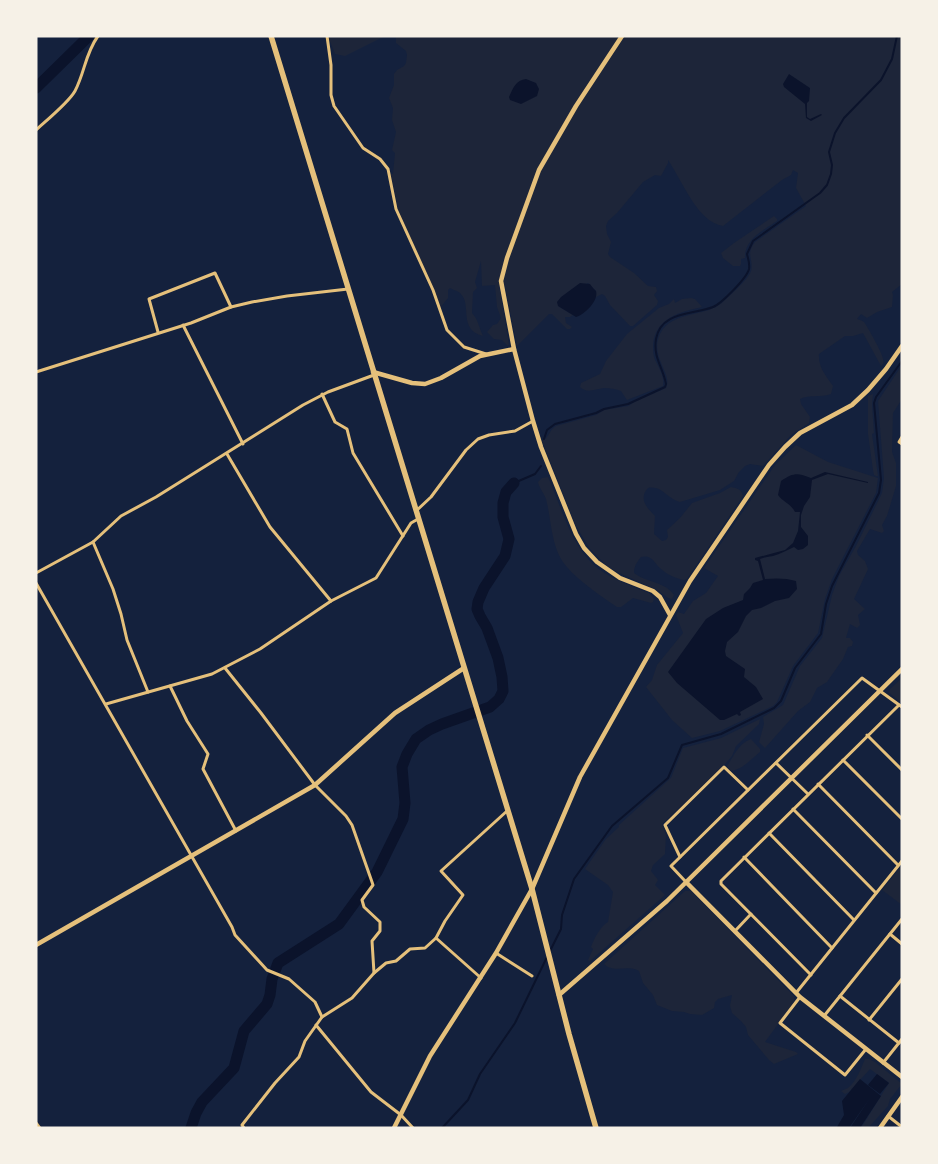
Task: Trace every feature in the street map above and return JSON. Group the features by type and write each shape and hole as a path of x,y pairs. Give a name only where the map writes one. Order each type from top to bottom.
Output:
{"highway":[{"path":"271,36 477,714 532,888 596,1128"}],"street":[{"path":"36,130 74,93 91,46 98,36"},
{"path":"327,36 331,65 331,96 334,106 362,148 380,159 388,169 396,209 433,290 448,330 464,347 487,354"},
{"path":"622,36 576,106 539,170 507,258 502,281 514,349 533,422 541,448 576,534 584,548 597,562 620,578 653,591 660,597 670,615"},
{"path":"158,332 149,299 215,273 231,307"},
{"path":"36,372 183,325 231,307 286,296 348,289"},
{"path":"183,325 243,444"},
{"path":"394,1128 430,1056 481,978 532,888 580,777 690,582 769,465 785,447 800,433 852,405 886,369 902,346"},
{"path":"36,573 93,542 121,516 156,498 322,394 374,373 412,383 431,383 473,359 487,354 514,349"},
{"path":"322,394 335,422 347,429 353,453 403,536"},
{"path":"416,511 431,497 466,450 478,439 489,435 514,432 533,422"},
{"path":"902,437 899,442 902,444"},
{"path":"227,454 270,527 331,601"},
{"path":"106,704 212,674 260,649 331,601 376,578 411,523 418,518"},
{"path":"93,542 113,589 127,640 148,692"},
{"path":"36,583 235,935 264,967 289,979 315,1002 322,1017"},
{"path":"225,668 261,712 315,785 346,816 352,825 373,885 362,900 364,906 380,922 380,931 372,941 374,973"},
{"path":"36,945 315,785 395,713 464,668"},
{"path":"559,995 686,882 902,669"},
{"path":"811,975 721,883 722,879 818,784 900,706 862,678 670,867 800,997 902,1077"},
{"path":"170,686 208,754 203,769 236,832"},
{"path":"868,735 902,770"},
{"path":"843,760 902,820"},
{"path":"776,762 808,794"},
{"path":"680,857 665,825 724,767 748,790"},
{"path":"818,784 898,865"},
{"path":"794,808 876,893"},
{"path":"242,1127 274,1084 299,1057 306,1041 322,1017 352,998 374,973 386,964 396,962 410,949 425,948 436,938 445,921 463,896 441,871 508,812"},
{"path":"769,833 854,920"},
{"path":"744,858 832,948"},
{"path":"796,993 902,861"},
{"path":"735,931 751,914"},
{"path":"824,1016 902,918"},
{"path":"890,934 902,944"},
{"path":"436,938 481,978"},
{"path":"496,953 532,976"},
{"path":"869,1020 902,979"},
{"path":"840,996 899,1043"},
{"path":"800,997 780,1023 838,1070 845,1075 866,1049"},
{"path":"316,1025 371,1092 401,1115 412,1128"},
{"path":"883,1063 902,1040"},
{"path":"880,1128 887,1115 902,1097"},
{"path":"887,1115 902,1127"},
{"path":"36,1124 39,1128"}],"shaded area":[{"path":"328,36 385,36 345,56 335,54"},
{"path":"396,36 902,36 902,284 892,292 892,307 867,318 861,314 857,319 864,322 884,363 881,366 863,333 845,336 819,354 821,367 833,386 831,394 800,399 801,404 810,417 809,423 791,435 763,466 750,464 745,466 734,481 720,490 680,502 657,488 648,488 645,492 644,500 655,516 654,534 662,541 668,537 667,530 692,503 731,487 740,490 743,496 687,579 684,580 669,574 648,557 641,557 638,561 634,573 666,587 674,595 672,599 607,566 590,549 576,526 542,441 556,426 596,415 604,410 628,406 666,388 666,376 657,350 660,334 665,326 672,321 716,307 746,279 752,267 750,254 755,242 806,206 796,188 798,173 793,170 791,175 723,226 705,217 698,209 668,160 661,176 655,175 643,182 608,221 606,226 611,242 608,254 648,286 656,287 657,291 654,295 658,301 657,305 633,326 630,326 610,305 605,296 602,294 596,297 596,291 588,283 558,306 573,315 565,317 566,323 572,327 570,329 567,329 552,314 549,314 517,346 505,286 499,285 508,346 502,340 494,339 487,332 501,318 497,307 495,285 482,286 481,261 475,282 477,288 473,292 472,313 483,336 475,333 470,328 464,298 459,292 450,288 448,290 448,298 440,308 398,209 391,174 393,174 395,153 392,150 396,132 392,120 393,108 389,98 394,85 394,74 404,66 407,55 406,51 396,43"},
{"path":"789,74 810,88 807,117 810,119 822,115 811,121 806,118 805,104 784,87 783,84"},
{"path":"526,79 536,83 539,89 537,96 521,104 510,100 509,97 515,85"},
{"path":"774,216 777,221 751,240 745,258 741,259 740,266 733,266 723,258 721,253"},
{"path":"580,283 590,284 596,291 596,295 590,307 583,314 576,317 558,306 557,302"},
{"path":"674,299 675,303 682,299 695,299 702,307 685,311 670,318 658,328 655,336 653,354 660,369 663,386 627,400 621,391 611,388 588,391 580,387 581,383 600,374 606,361 627,334 659,308 669,304"},
{"path":"902,365 902,399 893,413 892,452 896,463 896,486 887,516 882,525 884,531 882,533 870,529 857,551 858,555 865,561 868,569 854,599 865,609 858,615 860,625 857,628 850,624 846,638 850,638 853,642 852,646 848,647 843,659 827,682 817,688 810,702 798,711 765,748 759,742 764,724 763,717 783,705 800,666 822,638 832,595 839,576 882,493 884,478 878,401"},
{"path":"873,394 874,433 872,434 878,476 874,475 868,434 868,396"},
{"path":"796,445 828,462 878,478 876,493 832,579 825,599 818,633 793,666 777,702 773,706 720,731 692,738 672,720 646,687 652,680 657,665 683,633 676,615 678,612 684,614 693,601 706,593 718,576 704,568 775,465"},
{"path":"825,472 868,483 828,474 812,480 810,497 801,515 801,527 808,536 808,545 803,549 798,550 794,547 776,555 760,559 765,579 781,578 796,581 797,589 789,598 752,610 746,616 738,632 727,642 726,656 745,669 744,677 756,687 763,699 740,712 741,715 739,716 737,714 720,720 677,683 668,672 706,619 723,608 743,600 744,594 753,583 763,580 758,561 755,558 785,550 793,543 798,531 800,512 795,512 778,495 781,481 793,475 799,474 811,478"},
{"path":"548,477 569,529 583,553 603,572 649,593 654,599 653,602 633,598 621,607 617,607 587,585 566,565 555,545 546,499 538,482 542,478"},
{"path":"902,678 902,703 889,693 890,689"},
{"path":"760,719 759,724 736,746 732,756 726,763 662,824 666,835 665,854 653,865 651,871 658,880 655,885 665,895 590,961 588,960 596,936 608,922 613,892 608,885 585,869 606,839 671,778 683,748 721,738"},
{"path":"751,739 760,749 760,752 743,766 731,771 727,766 734,754 743,744"},
{"path":"902,865 902,905 882,890"},
{"path":"685,891 691,891 794,996 794,1002 765,1042 798,1054 774,1064 769,1060 748,1035 746,1027 732,1013 730,1006 732,995 718,999 715,1002 714,1008 702,1015 672,1011 657,1005 653,995 643,983 639,971 630,968 616,969 604,964"},
{"path":"865,1059 875,1062 902,1084 890,1099 888,1106 868,1128 861,1128 889,1083 870,1069 849,1092 845,1094 841,1091 848,1088 854,1082"},
{"path":"877,1074 889,1083 880,1094 868,1085"},
{"path":"860,1079 881,1096 860,1128 850,1128 870,1098 849,1128 837,1127 844,1115 842,1101"}],"waterway":[{"path":"36,88 89,36"},
{"path":"544,439 547,430 555,424 604,409 628,404 665,387 665,378 655,346 659,330 664,323 671,319 705,310 722,301 747,273 749,269 747,254 753,241 820,193 827,185 832,165 829,152 835,133 844,118 881,80 892,59 897,36"},
{"path":"550,951 561,929 562,915 574,879 612,826 668,778 682,745 721,734 774,708 781,701 795,668 821,634 826,604 832,586 879,493 881,480 874,403 876,397 902,361"},
{"path":"514,483 535,474 541,466"},
{"path":"191,1128 202,1102 234,1068 244,1031 267,1004 272,979 278,963 339,924 377,872 403,819 405,803 402,767 416,739 442,724 490,707 499,699 503,691 498,658 487,628 477,609 484,588 505,556 509,539 503,517 503,503 506,492 514,483"},
{"path":"442,1128 468,1100 480,1074 515,1023 547,957"}]}
